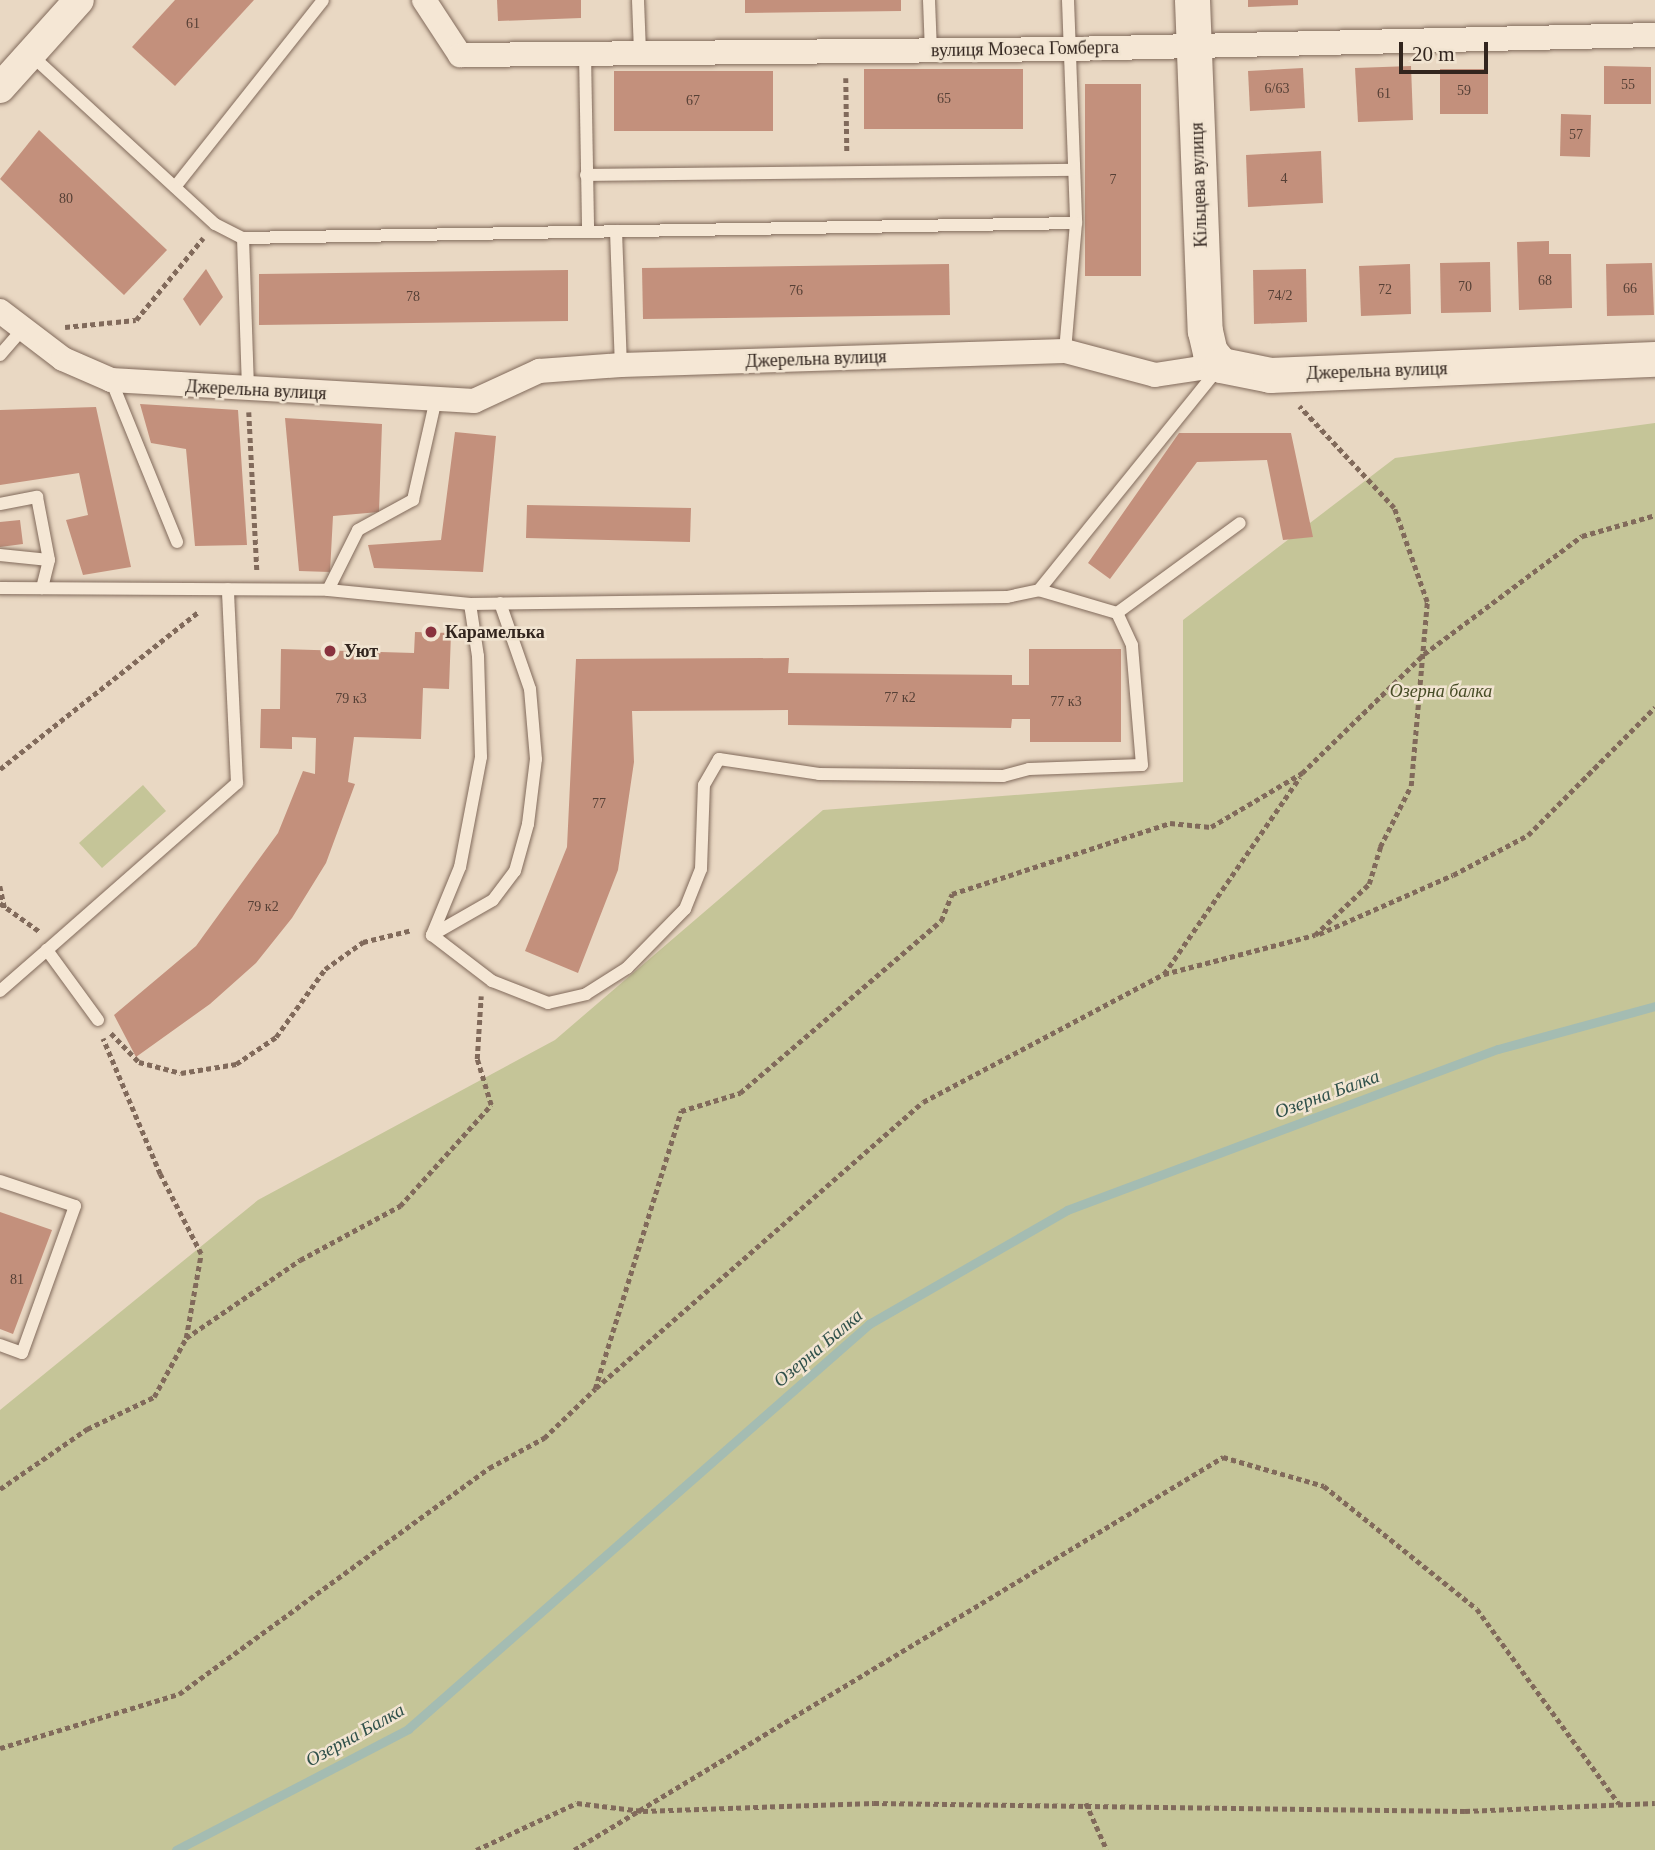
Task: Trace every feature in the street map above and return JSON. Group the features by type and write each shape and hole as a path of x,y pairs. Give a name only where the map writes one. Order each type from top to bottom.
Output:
{"main road":[{"name":"Кільцева вулиця","path":"1192,0 1205,331 1210,352 1221,365"},
{"name":"Джерельна вулиця","path":"1221,365 1270,375 1655,359"}],"street":[{"path":"0,88 79,0"},
{"name":"вулиця Мозеса Гомберга","path":"424,0 460,55 1069,49 1193,43 1655,35"},
{"name":"Джерельна вулиця","path":"0,311 21,331 111,380 474,401 539,370 621,365 1065,351 1155,375 1221,365"}],"lane":[{"path":"175,187 323,0"},
{"path":"638,0 640,53"},
{"path":"929,0 931,51"},
{"path":"1065,351 1076,223 1068,0"},
{"path":"585,53 588,232"},
{"path":"30,54 215,224 243,238 1076,223"},
{"path":"586,174 1073,170"},
{"path":"616,232 621,365"},
{"path":"243,238 248,390"},
{"path":"0,355 21,331"},
{"path":"1039,590 1221,365"},
{"path":"111,380 177,542"},
{"path":"328,590 358,530 413,500 436,399"},
{"path":"0,504 37,497 49,560 42,588"},
{"path":"1117,613 1240,523"},
{"path":"0,555 49,560"},
{"path":"0,588 328,590 470,604 1007,597 1039,590 1117,613 1132,645 1142,765 1030,769 1003,776 819,775 719,759 704,785 701,869 685,909 662,937 626,968 567,1001 548,1003 492,981 432,935"},
{"path":"0,991 237,783 228,589"},
{"path":"432,935 493,900 515,871 528,824 536,759 530,689 500,603"},
{"path":"432,935 460,867 481,757 478,656 470,604"},
{"path":"47,950 98,1020"},
{"path":"0,1181 75,1206 22,1353 0,1345"}],"path":[{"path":"845,52 848,172"},
{"path":"21,331 136,320 215,224"},
{"path":"1270,375 1394,508 1427,602 1411,786 1380,847 1369,884 1315,935"},
{"path":"248,390 258,590"},
{"path":"1164,975 1303,773 1424,654 1582,536 1655,515"},
{"path":"0,769 228,589"},
{"path":"0,1748 179,1694 489,1468 544,1438 595,1389 923,1102 1164,975 1315,935 1453,876 1528,835 1655,707"},
{"path":"595,1389 681,1111 740,1093 941,921 951,894 1170,822 1211,827 1303,773"},
{"path":"0,886 6,910"},
{"path":"0,903 26,926 61,938"},
{"path":"98,1020 139,1062 181,1073 236,1064 276,1037 325,969 363,942 399,929 432,935"},
{"path":"186,1338 300,1260 400,1206 491,1105 477,1059 481,996 492,981"},
{"path":"0,1489 87,1429 154,1397 186,1338 201,1254 110,1064 98,1020"},
{"path":"574,1850 643,1811 1223,1457 1325,1486 1477,1609 1619,1804"},
{"path":"476,1850 577,1803 643,1811 1086,1803 1181,1811 1655,1803"},
{"path":"1086,1803 1107,1850"}],"green space":[{"name":"Озерна балка","path":"1655,423 1655,1850 0,1850 0,1410 258,1200 555,1040 823,810 1183,782 1183,620 1395,458"},
{"path":"143,785 166,811 102,868 79,843"}],"building":[{"path":"175,0 254,0 175,86 132,47"},
{"path":"497,0 581,0 581,18 498,21"},
{"path":"745,0 901,0 901,11 745,13"},
{"path":"1248,0 1298,0 1298,5 1248,7"},
{"path":"1411,66 1413,120 1358,122 1355,68"},
{"path":"1604,66 1651,67 1651,104 1604,104"},
{"path":"1303,68 1305,108 1250,111 1248,71"},
{"path":"864,69 1023,69 1023,129 864,129"},
{"path":"1440,69 1488,69 1488,114 1440,114"},
{"path":"614,71 773,71 773,131 614,131"},
{"path":"1085,84 1141,84 1141,276 1085,276"},
{"path":"1561,114 1591,115 1590,157 1560,156"},
{"path":"39,130 167,250 124,295 0,179"},
{"path":"1321,151 1323,203 1248,207 1246,155"},
{"path":"1549,241 1549,254 1571,254 1572,308 1519,310 1517,242"},
{"path":"1490,262 1491,312 1441,313 1440,263"},
{"path":"1652,263 1654,315 1607,316 1606,264"},
{"path":"949,264 950,315 643,319 642,268"},
{"path":"1410,264 1411,314 1361,316 1359,266"},
{"path":"206,269 223,297 200,326 183,299"},
{"path":"1306,269 1307,322 1254,324 1253,270"},
{"path":"568,270 568,321 259,325 259,274"},
{"path":"140,404 238,410 247,545 195,546 186,449 151,443"},
{"path":"96,407 131,567 83,575 66,520 88,515 79,473 0,485 0,410"},
{"path":"285,418 382,424 379,512 333,516 330,572 299,571"},
{"path":"455,432 496,436 483,572 374,568 368,545 441,540"},
{"path":"1179,433 1291,433 1313,537 1283,540 1267,460 1197,462 1110,579 1088,563"},
{"path":"527,505 691,508 690,542 526,538"},
{"path":"20,520 23,544 0,547 0,522"},
{"path":"415,632 451,633 449,689 423,688 421,739 354,737 348,782 355,784 326,863 292,918 256,963 210,1004 136,1057 114,1015 196,946 278,833 303,771 315,774 316,738 292,737 292,749 260,748 261,709 280,709 281,649 414,653"},
{"path":"1029,649 1121,649 1121,742 1030,742 1030,719 1012,719 1011,728 788,725 788,710 632,711 634,762 618,870 578,973 525,951 567,847 576,659 789,658 788,673 1012,675 1012,685 1029,685"},
{"path":"0,1212 52,1230 13,1334 0,1329"}],"waterway":[{"name":"Озерна Балка","path":"176,1850 408,1729 869,1324 1067,1210 1498,1049 1655,1006"}],"place":[{"name":"Карамелька","path":"431,632"},
{"name":"Уют","path":"330,651"}]}
